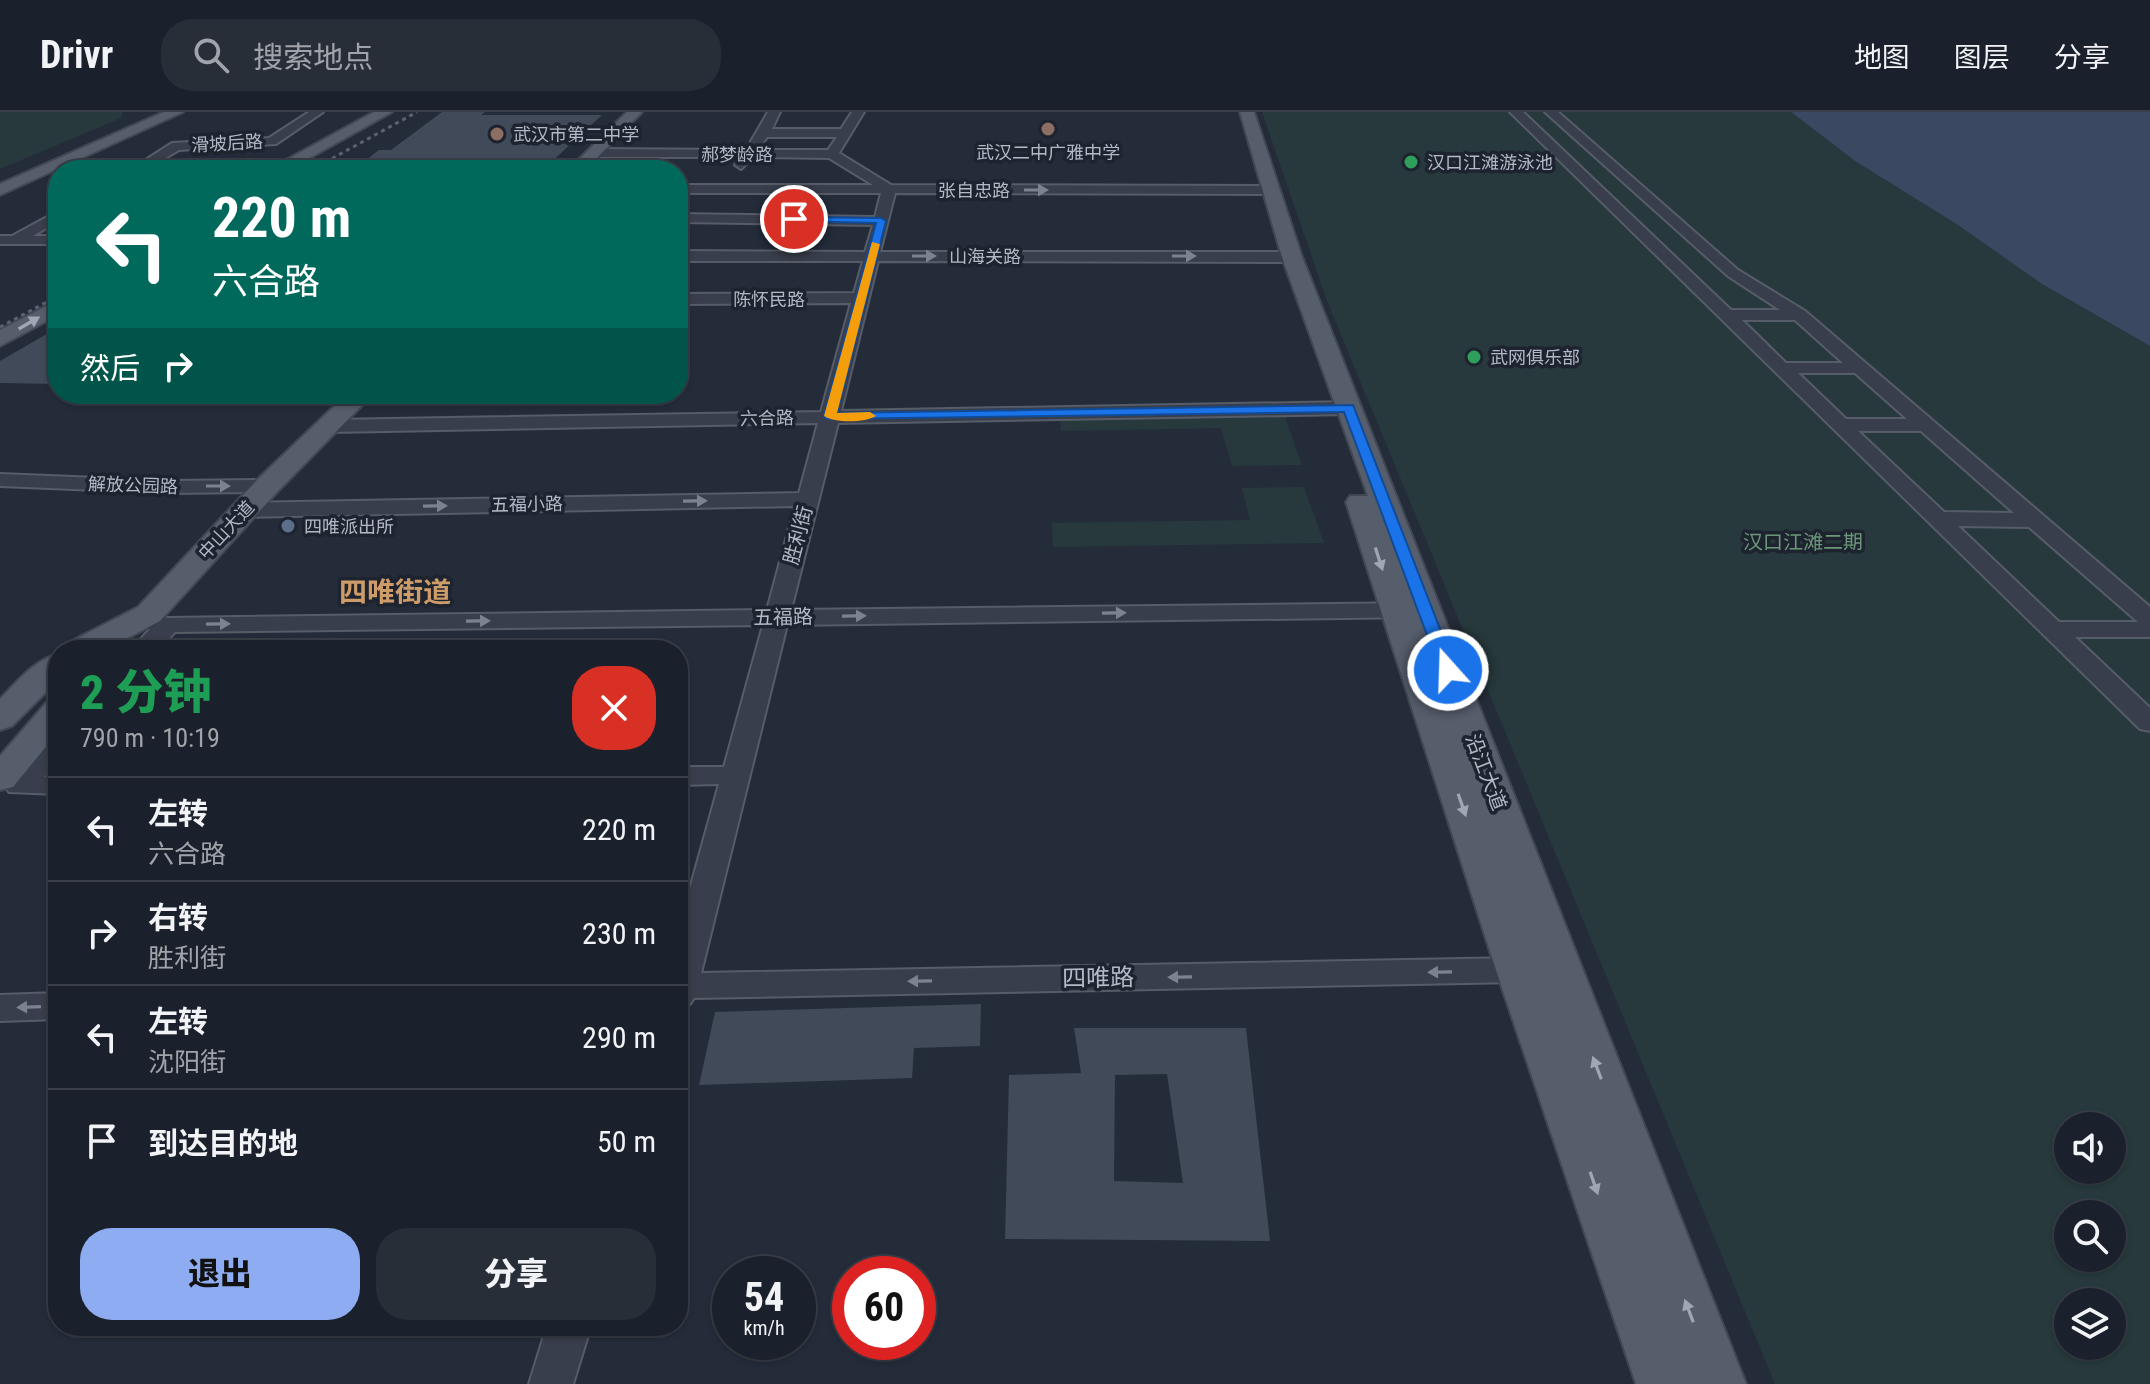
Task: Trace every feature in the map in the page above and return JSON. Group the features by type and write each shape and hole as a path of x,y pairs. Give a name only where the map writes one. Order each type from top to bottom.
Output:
{"main road":[{"path":"0,180 151,112"},
{"path":"68,160 176,112"},
{"path":"295,160 385,112"},
{"path":"314,160 400,112"},
{"path":"587,160 635,112"},
{"name":"沿江大道","path":"1234,112 1411,610 1717,1384"},
{"name":"沿江大道","path":"1247,112 1263,190"},
{"path":"0,190 48,169"},
{"path":"0,317 48,291"},
{"path":"0,339 48,312"},
{"name":"中山大道","path":"121,640 154,627 245,510 351,404"},
{"name":"沿江大道","path":"1411,610 1518,970 1665,1384"},
{"path":"126,640 154,627"},
{"name":"中山大道","path":"112,640 154,627"},
{"path":"0,719 48,672"},
{"path":"0,752 48,698"},
{"path":"10,782 48,725"}],"street":[{"name":"滑坡后路","path":"153,160 176,146 272,141 317,112"},
{"path":"690,245 723,189 764,133 774,112"},
{"path":"858,112 832,154 889,190"},
{"path":"1521,117 1556,117 1733,273 1799,315 2150,620"},
{"path":"1521,117 2150,723"},
{"path":"764,133 843,133"},
{"path":"1556,150 1593,150"},
{"name":"郝梦龄路","path":"594,153 832,154"},
{"name":"张自忠路","path":"688,189 1263,190"},
{"path":"1597,189 1638,190"},
{"name":"胜利街","path":"688,955 889,190"},
{"path":"8,240 48,220"},
{"path":"690,245 881,221"},
{"path":"1641,232 1685,232"},
{"path":"8,240 48,240"},
{"name":"山海关路","path":"690,245 872,256 1284,257"},
{"path":"1683,272 1733,273"},
{"name":"陈怀民路","path":"688,299 861,298"},
{"path":"1727,315 1799,315"},
{"path":"1782,368 1859,368"},
{"name":"六合路","path":"330,426 1338,408"},
{"path":"1841,425 1925,425"},
{"name":"解放公园路","path":"0,480 171,487 267,486"},
{"name":"五福小路","path":"245,510 808,499"},
{"path":"1939,519 2034,520"},
{"name":"五福路","path":"154,627 1411,610"},
{"path":"2053,629 2150,630"},
{"path":"10,782 48,752"},
{"path":"688,776 736,775"},
{"path":"10,782 48,784"},
{"name":"四唯路","path":"688,989 1518,970"},
{"path":"0,1008 48,1006"},
{"path":"551,1384 566,1336"}],"green space":[{"path":"0,112 123,112 121,118 0,169"},
{"name":"汉口江滩二期","path":"1262,112 1791,112 1855,161 1958,225 2042,284 2150,346 2150,1384 1775,1384 1327,301"},
{"path":"1283,412 1302,465 1232,466 1221,428 1061,431 1060,415"},
{"path":"1304,487 1324,543 1053,547 1052,523 1250,520 1242,488"}],"water":[{"path":"1791,112 2150,112 2150,346 2042,284 1958,225 1855,161"}],"building":[{"name":"武汉市第二中学","path":"442,112 602,115 553,160 366,160 379,150 391,150"},
{"path":"48,335 48,384 0,383 0,361"},
{"path":"981,1004 980,1046 914,1048 912,1078 699,1085 715,1012"},
{"path":"1074,1028 1246,1028 1270,1241 1005,1239 1009,1075 1081,1073","holes":["1167,1074 1183,1183 1114,1181 1115,1075"]}],"railway":[{"path":"329,160 417,112"},
{"path":"0,327 48,301"}],"slow traffic":[{"path":"870,416 830,416 875,244"}],"place":[{"name":"武汉二中广雅中学","path":"1048,129"},
{"name":"武汉市第二中学","path":"497,134"},
{"name":"汉口江滩游泳池","path":"1411,162"},
{"name":"武网俱乐部","path":"1474,357"},
{"name":"四唯派出所","path":"288,526"}],"district":[{"name":"四唯街道","path":"395,592"}],"route":[{"path":"794,219 881,221 830,416 1349,408 1448,670"}]}
